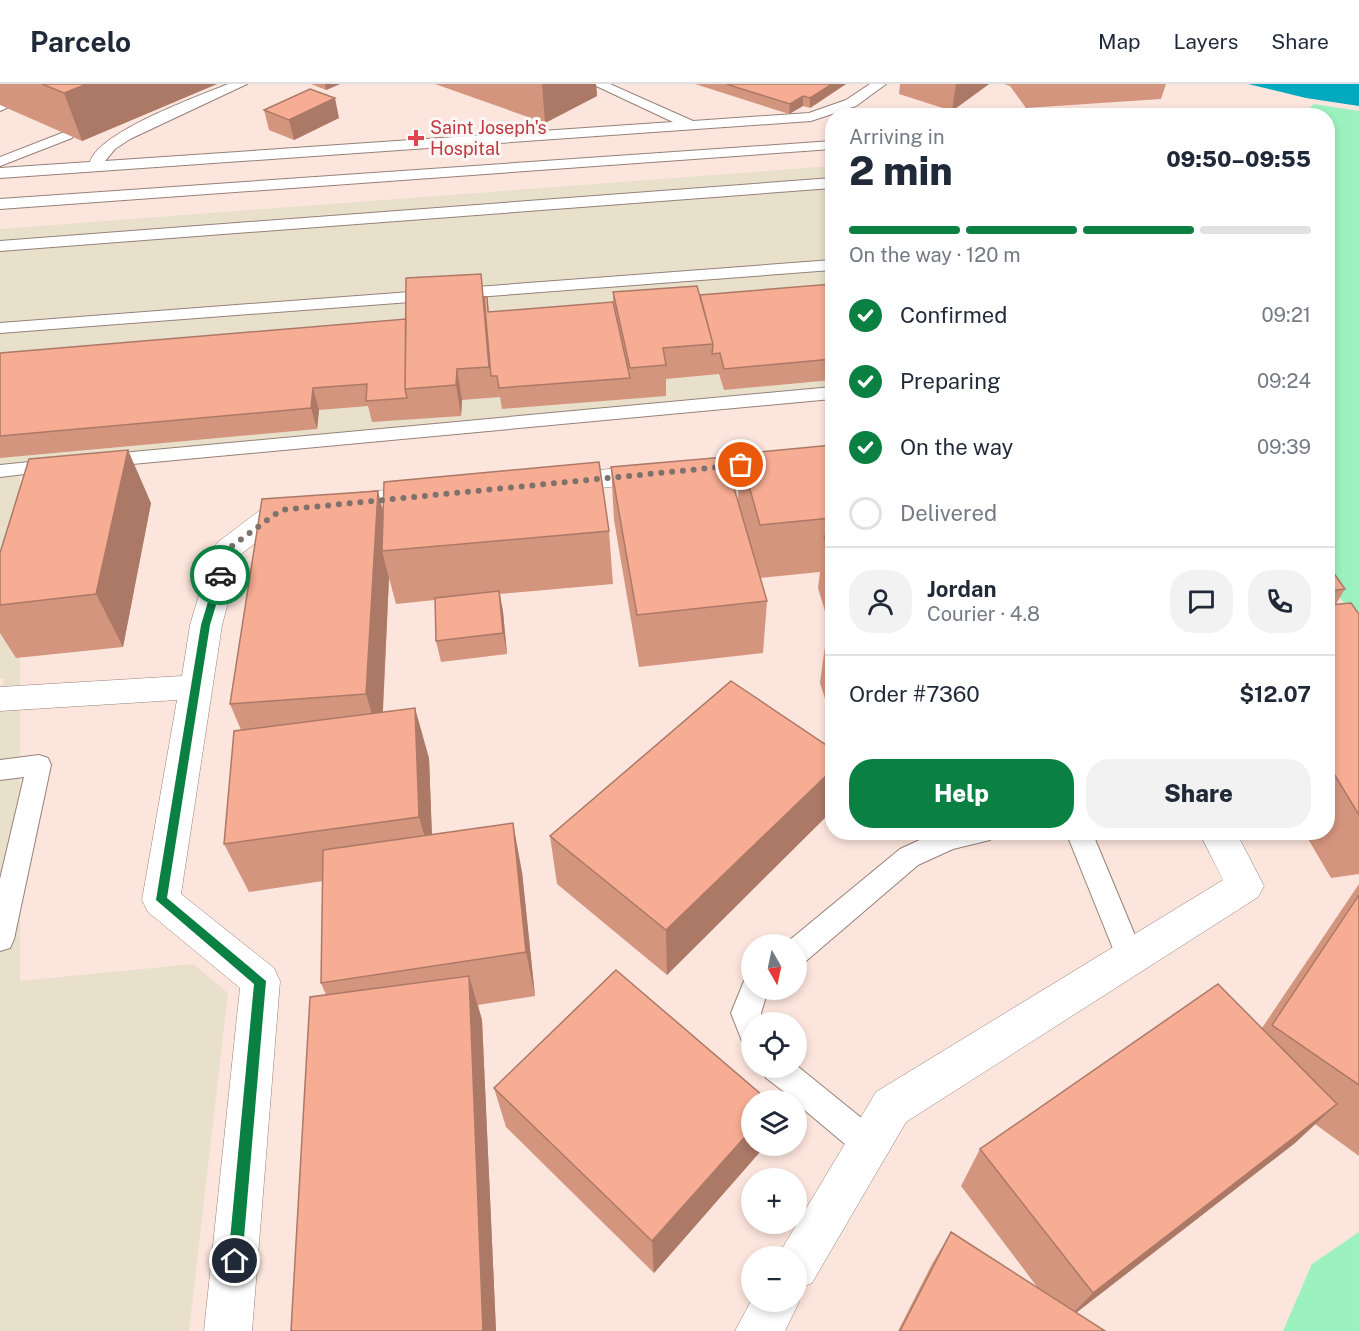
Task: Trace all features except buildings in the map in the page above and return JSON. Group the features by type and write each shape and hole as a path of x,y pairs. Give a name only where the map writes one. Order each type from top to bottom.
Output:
{"street":[{"path":"528,486 825,458"},
{"path":"228,1331 260,981 161,900 206,625 228,549 281,510 457,493"},
{"path":"0,699 196,687"},
{"path":"807,1248 891,1107 1245,886 1221,840"},
{"path":"759,1331 770,1312"}],"lane":[{"path":"96,168 99,156 110,145 132,132 240,84"},
{"path":"599,84 692,125"},
{"path":"837,108 851,103 879,84"},
{"path":"0,173 811,117 825,112"},
{"path":"0,162 67,135"},
{"path":"0,204 825,145"},
{"path":"0,246 825,184"},
{"path":"0,328 825,266"},
{"path":"0,471 825,394"},
{"path":"0,770 39,765 0,939"},
{"path":"807,943 909,857 947,840"},
{"path":"1082,840 1130,957"},
{"path":"789,1078 868,1144"}],"shaded area":[{"path":"825,167 825,397 20,473 20,981 193,964 228,993 189,1331 0,1331 0,698 4,679 0,679 0,229"}],"green space":[{"path":"1314,104 1359,111 1359,624 1335,591 1335,108 1309,108"},
{"path":"1359,1232 1359,1331 1283,1331 1312,1264"}],"water":[{"path":"1248,84 1359,84 1359,106 1306,98"}],"way so far":[{"path":"220,575 228,549 281,510 741,465"}],"place":[{"name":"Saint Joseph's Hospital","path":"416,138"}],"route":[{"path":"220,575 206,625 161,900 260,981 235,1261"}]}
